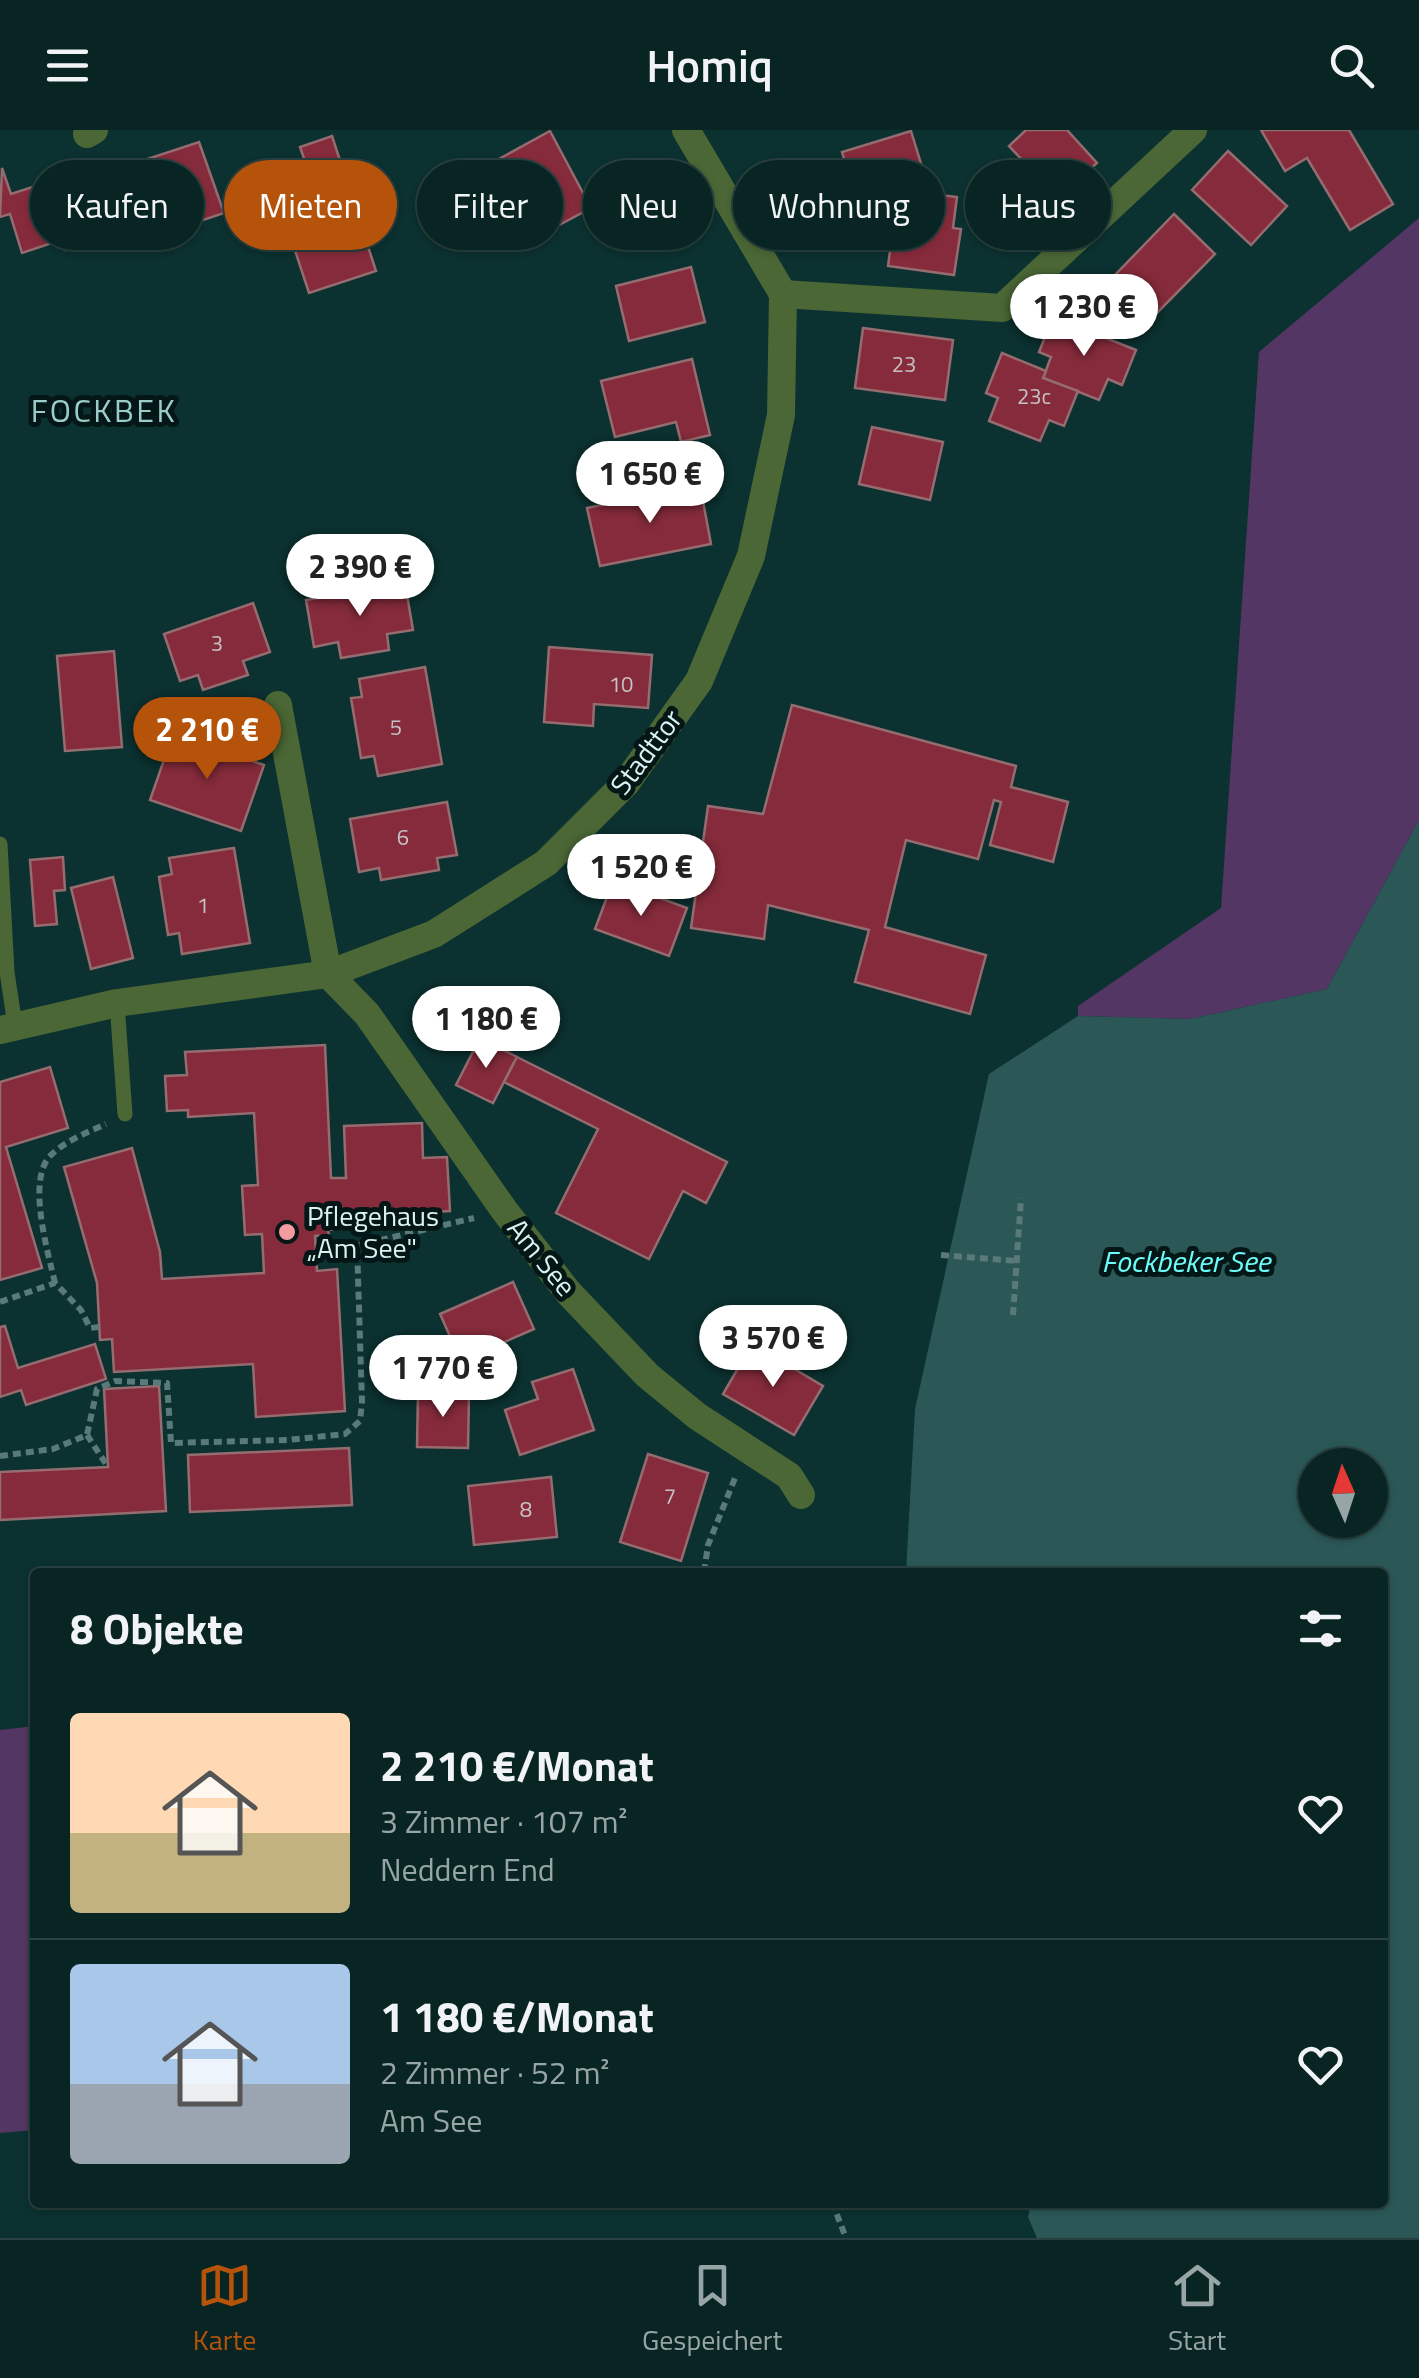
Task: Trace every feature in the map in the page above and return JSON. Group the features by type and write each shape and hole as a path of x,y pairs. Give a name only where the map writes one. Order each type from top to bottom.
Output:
{"street":[{"path":"686,130 784,294 1002,308 1192,130"},
{"name":"Stadttor","path":"8,1027 117,1003 328,974 434,934 546,863 626,783 699,681 750,556 758,521 781,414 784,294"},
{"path":"278,705 328,974"},
{"name":"Am See","path":"328,974 367,1014 504,1210 568,1292 647,1375 696,1416 789,1476 801,1495"}],"lane":[{"path":"0,844 8,1027"},
{"path":"117,1003 125,1114"}],"path":[{"path":"99,1326 90,1328 81,1310 55,1283 40,1201 39,1172 51,1154 125,1114"},
{"path":"1013,1315 1021,1198"},
{"path":"316,1251 357,1246 504,1210"},
{"path":"108,1466 88,1435 97,1389 115,1381 167,1383 171,1443 288,1440 345,1434 360,1421 357,1246"},
{"path":"941,1255 1017,1260"},
{"path":"0,1302 55,1283"},
{"path":"0,1456 53,1449 88,1435"},
{"path":"705,1568 708,1545 727,1493 750,1450"},
{"path":"834,2208 846,2238"}],"shaded area":[{"path":"1419,218 1419,820 1327,989 1190,1019 1078,1016 1078,1006 1221,908 1259,352"},
{"path":"30,1727 30,2130 0,2133 0,1730"}],"water":[{"name":"Fockbeker See","path":"1419,820 1419,2238 1037,2238 1028,2217 1030,2208 1388,2208 1388,1568 906,1568 915,1409 989,1074 1078,1016 1190,1019 1327,989"}],"building":[{"path":"1026,130 1067,130 1094,160 1022,160 1009,146"},
{"path":"1261,130 1349,130 1393,204 1350,230 1307,158 1285,171"},
{"path":"550,131 583,193 583,212 563,223 563,160 497,160"},
{"path":"911,131 920,160 844,160 842,152"},
{"path":"332,136 340,160 304,160 300,147"},
{"path":"199,142 224,213 204,220 204,160 144,160"},
{"path":"1228,151 1287,206 1251,245 1192,190"},
{"path":"2,168 11,194 30,188 31,250 22,253 10,214 0,217"},
{"path":"945,196 957,197 953,228 961,229 954,275 888,266 890,250 945,250"},
{"path":"1174,214 1215,254 1156,314 1115,275"},
{"path":"295,250 369,250 376,271 309,293"},
{"path":"691,267 705,322 629,341 616,286"},
{"path":"1053,317 1136,350 1122,385 1108,379 1099,400 1043,378 1051,357 1039,352"},
{"path":"863,328 953,340 945,400 855,388"},
{"path":"1002,353 1046,371 1043,378 1078,391 1064,426 1049,420 1040,441 989,421 998,398 986,393"},
{"path":"692,359 710,435 681,442 676,422 615,437 601,381"},
{"path":"872,427 943,442 930,500 859,484"},
{"path":"700,485 711,544 600,566 587,508"},
{"path":"405,583 413,630 387,634 389,650 341,658 338,642 314,647 306,600"},
{"path":"253,603 270,652 243,661 248,675 203,690 198,675 180,681 164,634"},
{"path":"549,647 652,655 648,708 594,704 593,726 544,722"},
{"path":"114,651 122,747 65,751 57,656"},
{"path":"425,667 442,764 378,776 374,756 361,758 351,698 362,697 359,679"},
{"path":"792,705 1016,766 1011,787 1068,802 1053,862 990,845 1001,802 994,800 978,859 906,840 885,927 986,955 970,1014 855,982 869,930 768,905 764,939 691,928 708,806 763,814"},
{"path":"173,734 264,765 241,831 150,800"},
{"path":"447,802 457,855 437,858 439,870 381,880 379,868 359,872 350,819"},
{"path":"234,848 250,943 182,954 179,933 168,935 159,877 172,874 169,858"},
{"path":"63,857 65,890 54,891 57,924 35,926 30,860"},
{"path":"113,877 133,958 91,969 71,888"},
{"path":"613,881 687,908 669,956 595,929"},
{"path":"480,1038 517,1057 493,1103 456,1085"},
{"name":"Pflegehaus „Am See\"","path":"325,1045 331,1178 346,1178 344,1126 422,1123 423,1158 447,1157 450,1211 414,1213 415,1220 353,1223 354,1227 315,1236 317,1271 337,1269 345,1411 256,1417 253,1364 114,1372 112,1339 100,1340 97,1283 64,1167 132,1148 160,1252 162,1279 264,1273 262,1234 245,1235 242,1186 258,1185 254,1113 188,1117 188,1110 167,1111 165,1076 187,1075 185,1052"},
{"path":"517,1057 727,1162 706,1203 683,1191 649,1259 556,1213 598,1129 504,1082"},
{"path":"50,1067 68,1128 6,1147 42,1268 0,1280 0,1082"},
{"path":"513,1282 534,1329 461,1361 440,1314"},
{"path":"5,1326 18,1368 95,1344 106,1379 26,1405 21,1390 0,1397 0,1327"},
{"path":"752,1344 823,1386 794,1435 723,1394"},
{"path":"573,1369 594,1430 520,1455 505,1410 538,1399 532,1382"},
{"path":"159,1386 166,1511 0,1520 0,1472 108,1467 104,1389"},
{"path":"418,1393 469,1394 468,1448 417,1447"},
{"path":"349,1448 352,1505 190,1512 188,1455"},
{"path":"648,1454 708,1473 681,1561 620,1542"},
{"path":"551,1477 557,1537 474,1545 468,1486"}],"place":[{"name":"Pflegehaus „Am See\"","path":"287,1232"}],"district":[{"name":"FOCKBEK","path":"104,411"}]}
